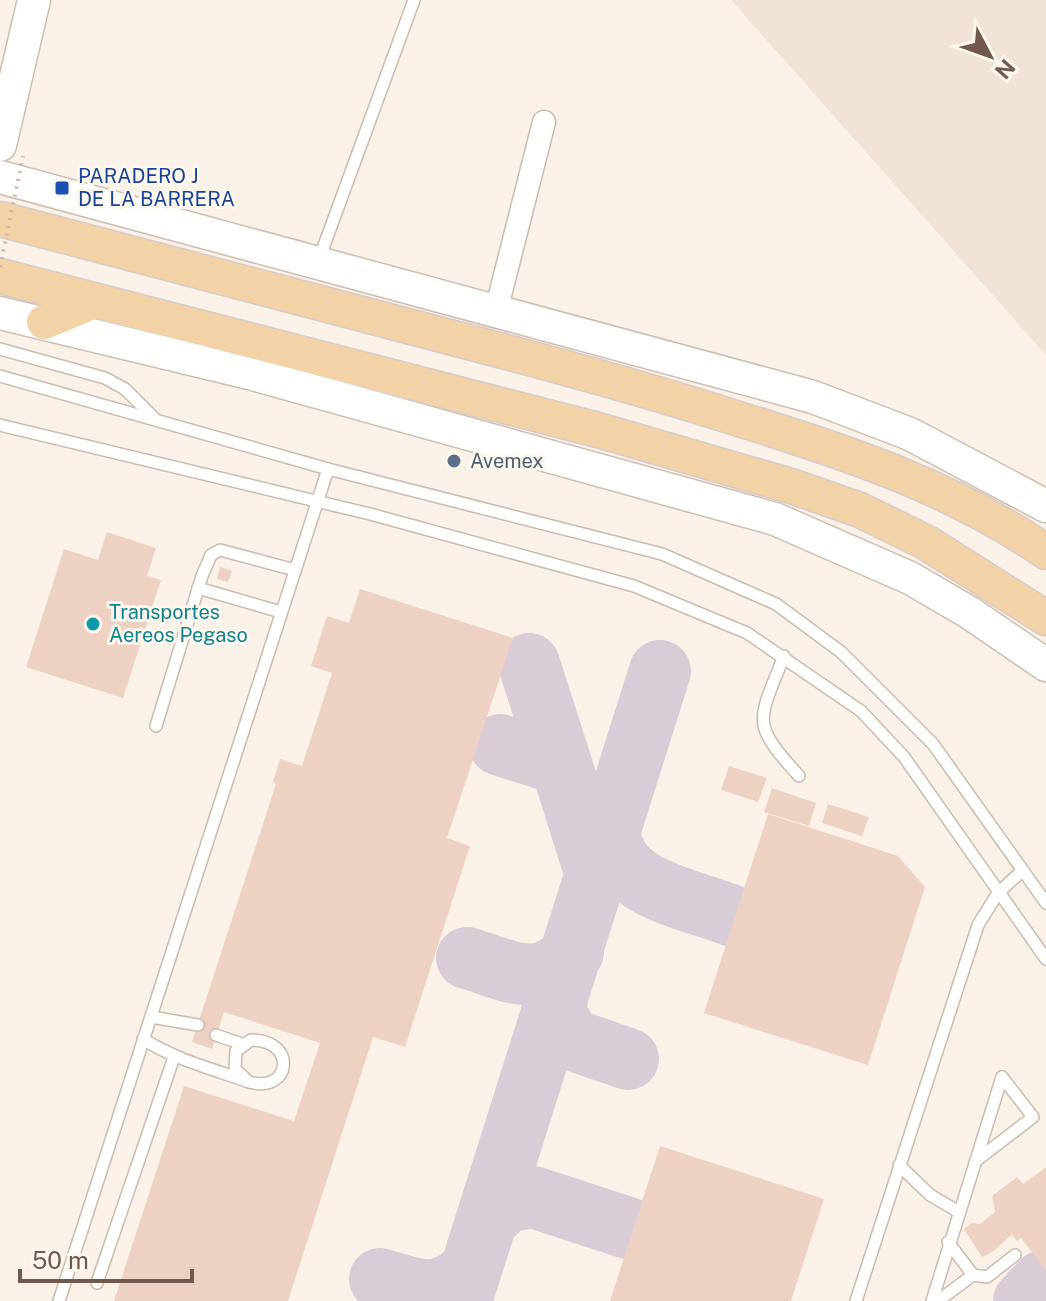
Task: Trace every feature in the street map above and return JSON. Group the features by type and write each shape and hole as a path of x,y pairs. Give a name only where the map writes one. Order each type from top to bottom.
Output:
{"main road":[{"path":"0,219 609,378 811,441 884,466 945,493 1013,529 1046,552"},
{"path":"0,276 598,430 791,486 860,510 927,543 1046,618"},
{"path":"44,322 95,301"}],"street":[{"path":"34,0 8,159 318,262 813,397 910,434 1046,506"},
{"path":"496,311 544,122"},
{"path":"0,313 253,374 775,519 910,578 970,613 1046,665"}],"lane":[{"path":"318,262 414,0"},
{"path":"0,349 105,378 125,389 154,418"},
{"path":"0,376 328,469 662,554 776,604 841,652 933,744 1046,903"},
{"path":"0,425 259,487 316,504 370,514 634,586 701,611 784,656 861,711 904,757 1046,959"},
{"path":"59,1301 328,469"},
{"path":"156,726 211,555 220,550 295,570"},
{"path":"198,588 281,612"},
{"path":"784,656 762,717 766,739 799,776"},
{"path":"856,1301 978,925 998,893 1023,870"},
{"path":"151,1017 198,1025"},
{"path":"216,1035 242,1044"},
{"path":"143,1039 174,1057 249,1082 266,1084 275,1080 284,1064 276,1047 268,1042 251,1040 242,1044 233,1060 240,1077 249,1082"},
{"path":"97,1283 174,1057"},
{"path":"932,1301 948,1242 1002,1077 1033,1117 976,1160"},
{"path":"899,1165 930,1195 959,1212"},
{"path":"948,1242 973,1275 987,1277 1015,1255"},
{"path":"938,1301 973,1275"}],"path":[{"path":"0,267 8,159"}],"shaded area":[{"path":"731,0 1046,0 1046,355"}],"building":[{"name":"Transportes Aereos Pegaso","path":"107,532 156,548 147,576 161,580 123,698 26,667 64,549 98,560"},
{"path":"220,567 232,571 228,582 217,579"},
{"path":"360,589 513,638 447,838 470,846 405,1047 373,1037 288,1301 114,1301 184,1086 294,1121 320,1043 224,1012 212,1049 192,1042 276,784 273,782 280,759 302,766 332,673 311,666 327,616 349,623"},
{"path":"729,766 767,778 758,802 721,790"},
{"path":"772,788 816,803 809,826 764,812"},
{"path":"828,804 869,817 862,836 822,823"},
{"path":"768,814 898,856 925,887 868,1065 704,1013"},
{"path":"660,1146 824,1199 791,1301 610,1301"},
{"path":"1046,1167 1046,1270 1021,1238 1017,1241 1012,1234 994,1251 982,1257 964,1229 972,1223 980,1224 995,1212 992,1196 1017,1177 1023,1184"}],"taxiway":[{"path":"529,664 561,764"},
{"path":"461,1301 660,671"},
{"path":"500,745 561,764 596,875"},
{"path":"610,834 615,852 625,867 639,879 674,896 730,915"},
{"path":"467,958 510,972 536,974 560,964 573,952"},
{"path":"556,1003 557,1016 570,1039 628,1059"},
{"path":"486,1222 505,1202 533,1197 628,1228"},
{"path":"380,1279 428,1290 448,1286 470,1270"},
{"path":"1024,1301 1043,1281"}],"place":[{"name":"PARADERO J DE LA BARRERA","path":"62,188"},
{"name":"Avemex","path":"454,461"},
{"name":"Transportes Aereos Pegaso","path":"93,624"}]}
